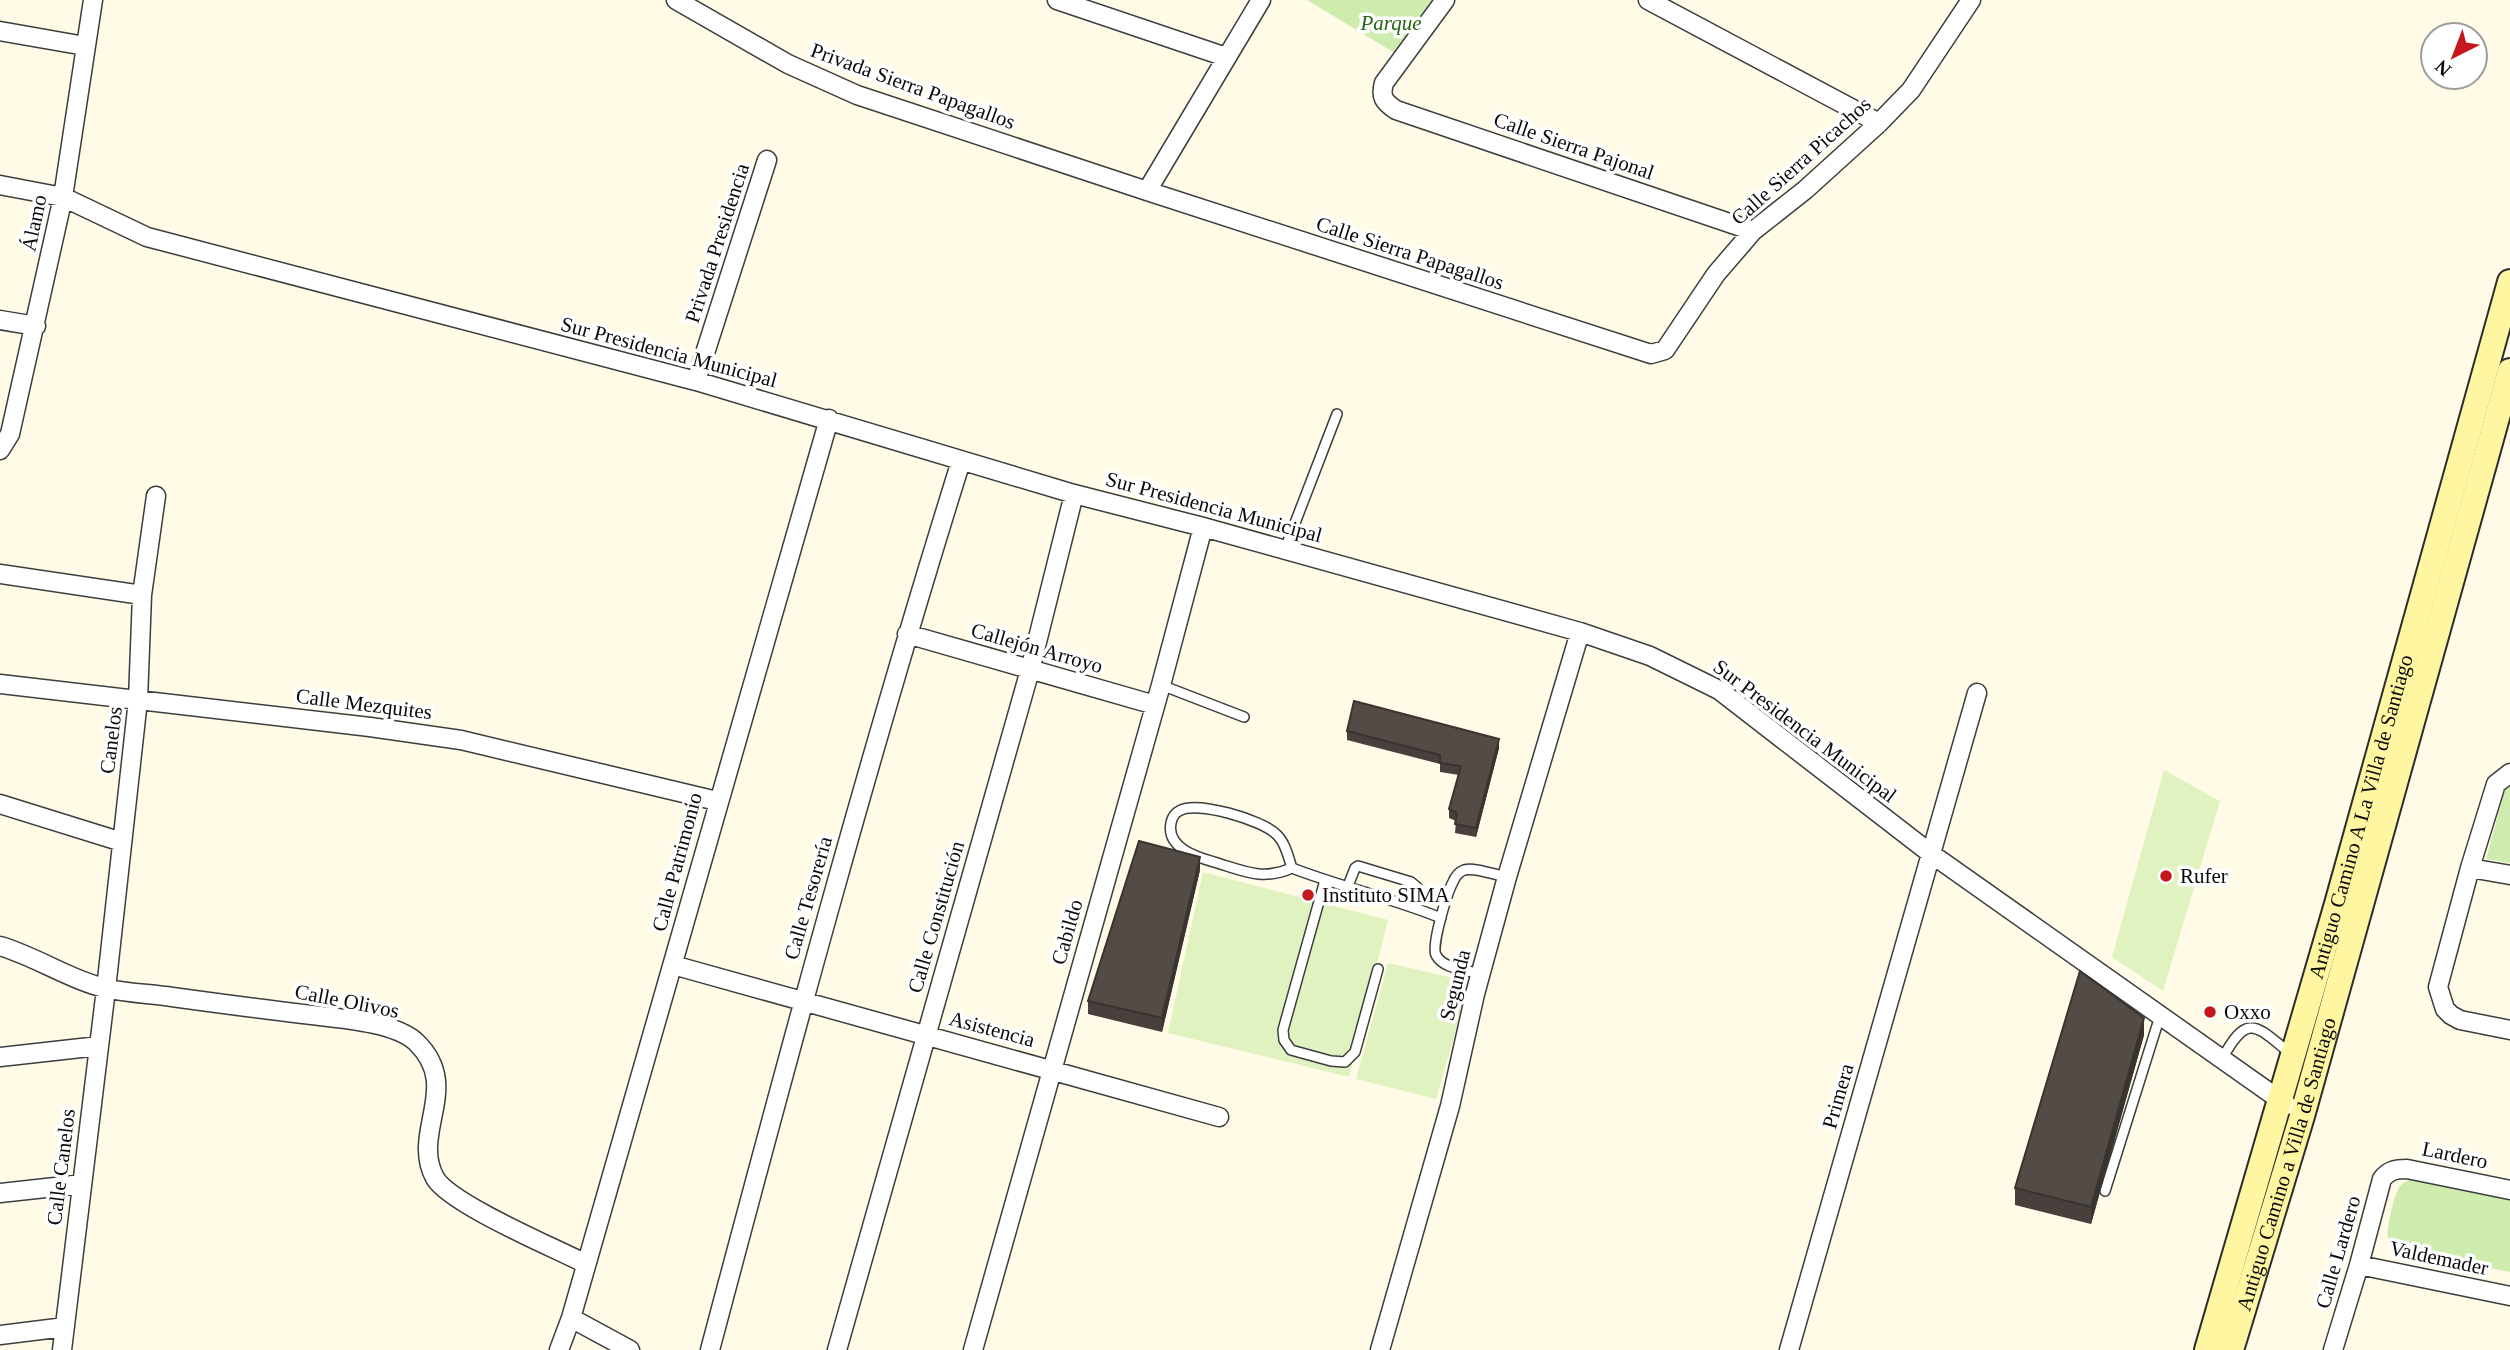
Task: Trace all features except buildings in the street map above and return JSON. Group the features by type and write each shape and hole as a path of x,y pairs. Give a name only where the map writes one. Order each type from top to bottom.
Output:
{"street":[{"name":"Álamo","path":"0,450 9,433 36,326 63,197 93,0"},
{"name":"Privada Sierra Papagallos","path":"676,0 745,42 824,82 1147,191"},
{"path":"1057,0 1226,57"},
{"path":"1147,191 1261,0"},
{"name":"Calle Sierra Pajonal","path":"1445,0 1384,83 1381,92 1383,99 1396,110 1754,231"},
{"path":"1648,0 1879,123"},
{"name":"Calle Sierra Picachos","path":"1659,353 1675,337 1716,274 1754,231 1805,190 1911,90 1971,0"},
{"path":"0,31 85,46"},
{"name":"Privada Presidencia","path":"696,381 767,160"},
{"name":"Sur Presidencia Municipal","path":"0,184 63,197 147,237 696,381 1074,494 1285,549 1580,632 1650,656 1719,691 1930,853 2302,1116"},
{"name":"Calle Sierra Papagallos","path":"1147,191 1632,349 1651,354 1659,353"},
{"name":"Antiguo Camino A La Villa de Santiago","path":"2207,1350 2341,891 2510,282"},
{"path":"0,320 36,326"},
{"name":"Antiguo Camino a Villa de Santiago","path":"2231,1350 2302,1116 2510,371"},
{"name":"Calle Patrimonio","path":"559,1350 571,1318 829,419"},
{"name":"Calle Tesorería","path":"710,1350 803,1000 907,634 961,461"},
{"name":"Calle Constitución","path":"837,1350 1030,670 1074,494"},
{"name":"Canelos","path":"106,989 138,700 142,595 156,496"},
{"name":"Cabildo","path":"973,1350 1203,527"},
{"path":"0,574 142,595"},
{"name":"Segunda","path":"1380,1350 1450,1106 1480,974 1507,877 1580,632"},
{"name":"Callejón Arroyo","path":"907,634 1155,705"},
{"name":"Calle Mezquites","path":"0,684 461,740 718,802"},
{"name":"Primera","path":"1789,1350 1977,693"},
{"path":"2503,778 2470,868 2438,987 2445,1009 2460,1020 2510,1030"},
{"path":"0,804 122,842"},
{"path":"2470,868 2510,875"},
{"name":"Calle Olivos","path":"0,946 106,989 319,1017 376,1026 404,1035 415,1041 428,1057 436,1077 437,1097 428,1136 429,1162 436,1179 459,1200 586,1264"},
{"name":"Asistencia","path":"673,965 1219,1117"},
{"name":"Calle Canelos","path":"62,1350 106,989"},
{"path":"0,1057 99,1046"},
{"name":"Lardero","path":"2392,1170 2407,1169 2510,1190"},
{"name":"Calle Lardero","path":"2333,1350 2382,1179 2392,1170"},
{"path":"0,1194 82,1184"},
{"name":"Valdemader","path":"2359,1265 2510,1296"},
{"path":"571,1318 629,1350"},
{"path":"0,1335 65,1327"}],"lane":[{"path":"1285,549 1337,414"},
{"path":"1161,685 1244,717"},
{"path":"1292,867 1277,834 1251,820 1201,807 1188,807 1178,811 1172,818 1172,838 1181,849 1198,857 1259,876 1275,875 1292,867 1441,918"},
{"path":"1348,886 1354,868 1358,866 1411,881 1418,892 1413,907"},
{"path":"1480,974 1448,965 1437,957 1434,949 1441,918 1453,882 1461,871 1507,877"},
{"path":"1325,880 1283,1030 1284,1040 1291,1050 1345,1062 1355,1052 1378,969"},
{"path":"2105,1191 2160,1016"},
{"path":"2222,1059 2237,1033 2249,1027 2255,1027 2292,1055"}],"green space":[{"name":"Parque","path":"1307,0 1435,0 1398,55"},
{"name":"Rufer","path":"2164,770 2220,801 2163,991 2112,957"},
{"path":"2507,781 2510,782 2510,863 2486,859"},
{"path":"1203,872 1388,920 1349,1077 1168,1033"},
{"path":"1388,963 1470,982 1436,1099 1356,1079"},
{"path":"2412,1178 2510,1198 2510,1272 2398,1251 2393,1247 2388,1234 2393,1205 2400,1186"}],"place":[{"name":"Rufer","path":"2166,876"},
{"name":"Instituto SIMA","path":"1308,895"},
{"name":"Oxxo","path":"2210,1012"}]}
